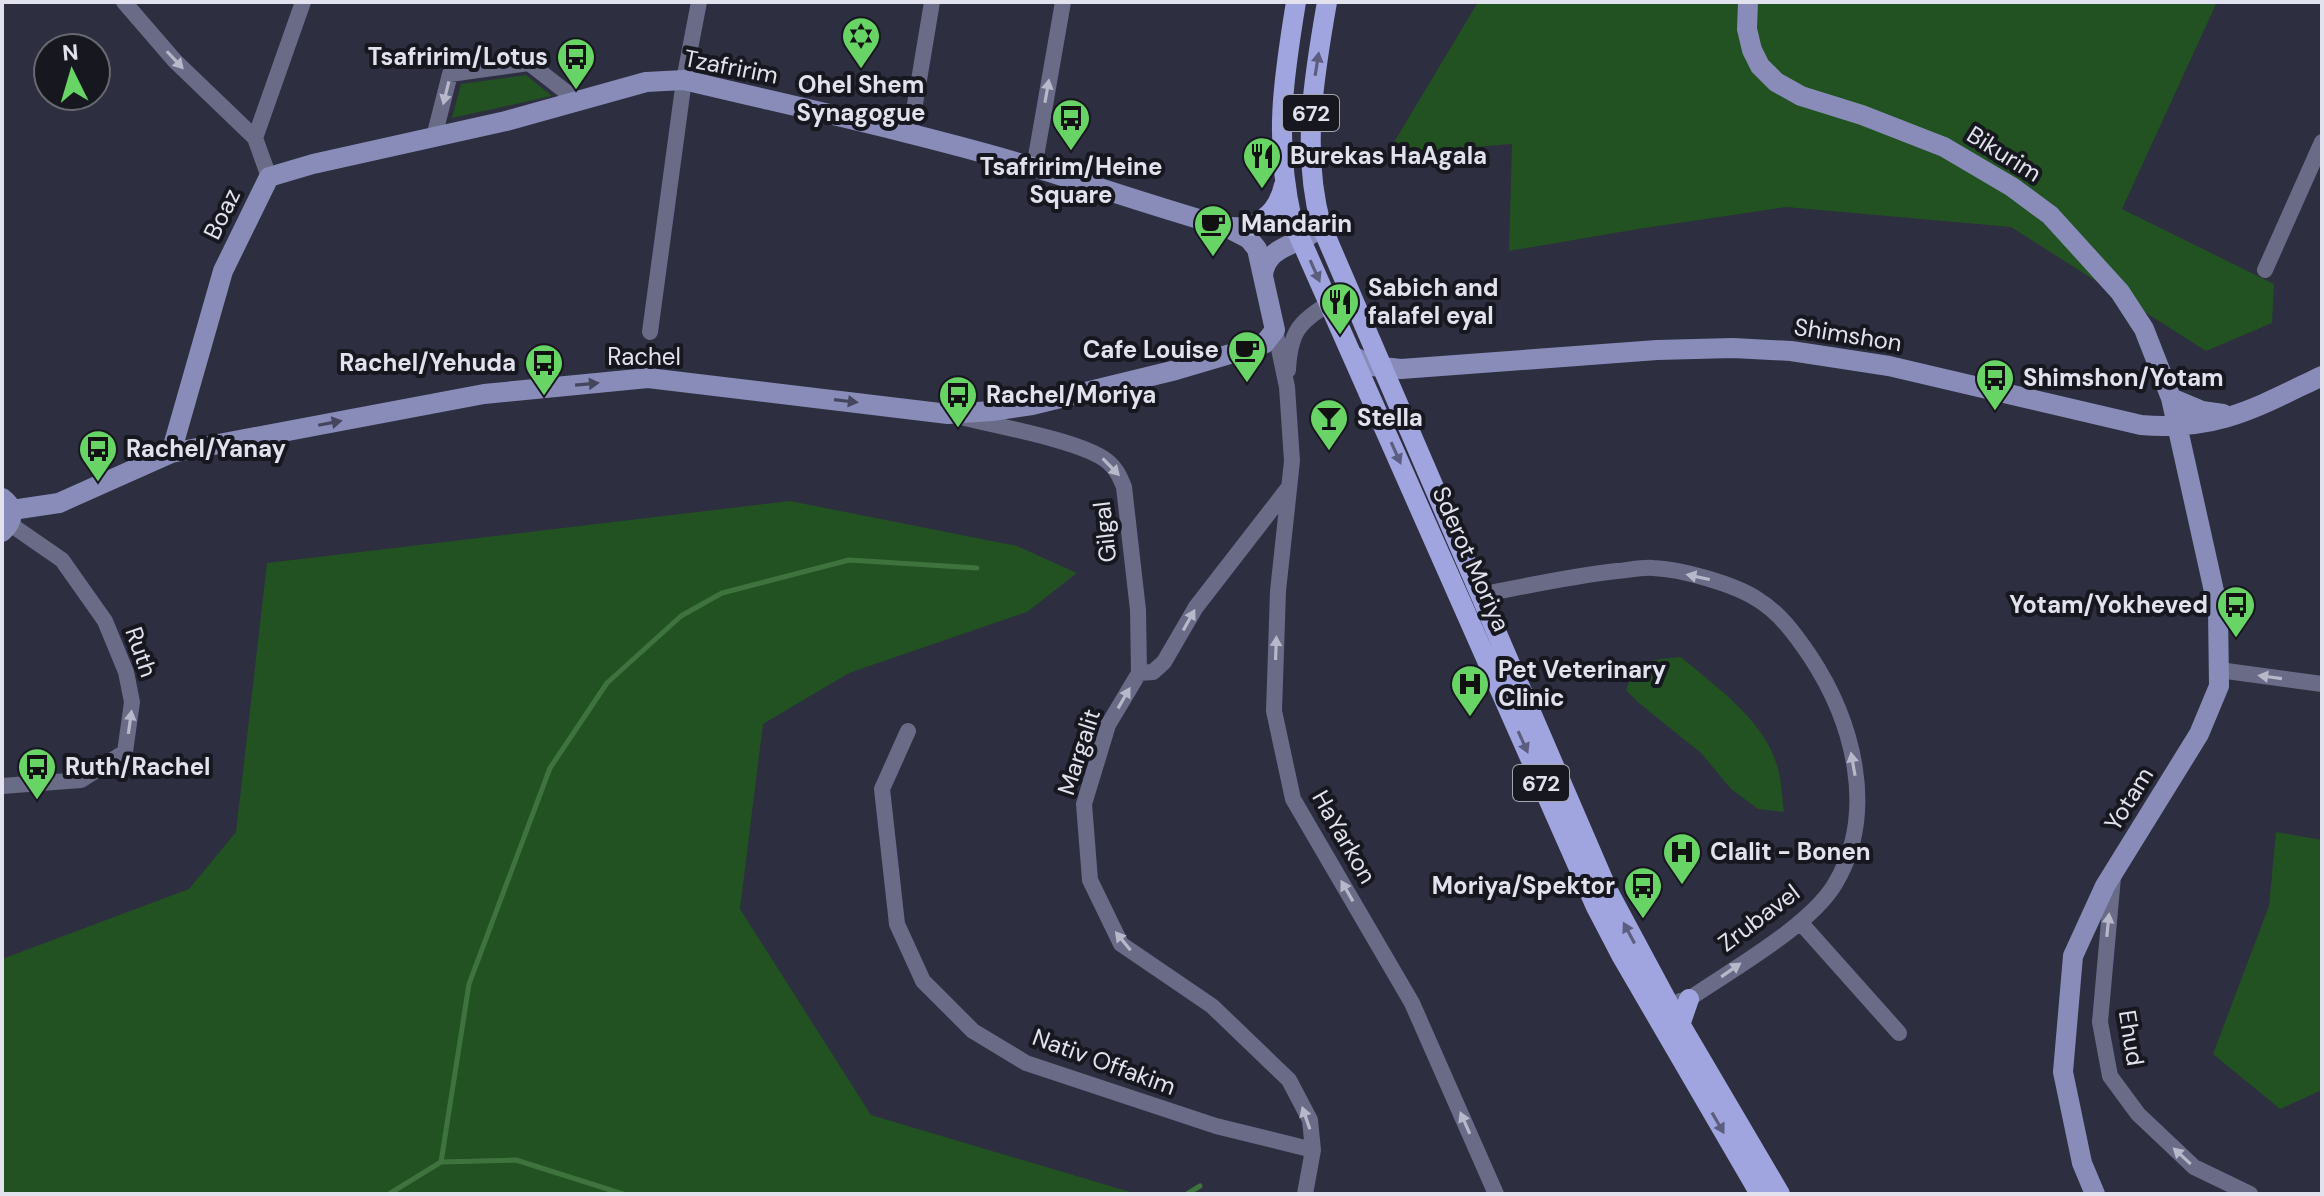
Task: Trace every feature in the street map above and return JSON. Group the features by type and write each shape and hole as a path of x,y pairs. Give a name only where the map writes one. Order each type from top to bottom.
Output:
{"main road":[{"name":"Sderot Moriya","path":"1296,2 1282,97 1280,136 1285,181 1297,230 1596,907 1760,1194"},
{"name":"Sderot Moriya","path":"1327,2 1315,68 1310,146 1311,178 1321,225 1608,891 1680,1025 1780,1194"},
{"path":"1251,226 1276,207 1285,181"},
{"path":"1680,1025 1689,999"}],"street":[{"path":"124,2 175,61 255,138 303,2"},
{"path":"650,332 684,80 699,2"},
{"path":"910,134 932,2"},
{"path":"1034,168 1063,2"},
{"name":"Bikurim","path":"1748,2 1747,29 1752,50 1760,66 1776,82 1801,96 1862,115 1944,147 2012,187 2050,215 2120,292 2144,329 2179,427"},
{"path":"434,137 450,74 529,63 579,102"},
{"name":"Tzafririm","path":"269,177 579,102 646,82 684,80 910,134 1224,226 1297,230 1321,225"},
{"name":"Boaz","path":"171,453 223,271 269,177 255,138"},
{"path":"2265,270 2322,142"},
{"path":"1224,226 1254,244 1259,253 1275,330"},
{"path":"1263,275 1266,261 1297,230"},
{"path":"1287,387 1289,353 1296,330 1330,303"},
{"name":"Rachel","path":"7,516 59,503 171,453 484,394 648,378 948,414 1032,405 1176,370 1264,344 1275,330"},
{"name":"HaYarkon","path":"1275,330 1287,387 1292,440 1278,591 1274,711 1293,799 1412,1003 1496,1194"},
{"name":"Shimshon","path":"1353,356 1382,368 1657,350 1733,348 1791,351 1889,366 2141,425 2179,427 2248,412 2322,376"},
{"path":"2141,425 2164,415 2171,398 2217,414 2248,412"},
{"name":"Gilgal","path":"948,414 1084,449 1114,467 1124,487 1138,610 1139,673"},
{"path":"2187,467 2209,422"},
{"path":"2141,425 2174,445 2181,452 2187,467"},
{"name":"Yotam","path":"2095,1194 2082,1163 2063,1072 2073,956 2113,872 2199,734 2219,686 2218,609 2179,427"},
{"name":"Margalit","path":"1290,486 1196,607 1164,662 1153,672 1139,673 1108,725 1084,804 1090,880 1121,944 1212,1006 1289,1080 1310,1120 1313,1150 1305,1194"},
{"name":"Ruth","path":"2,786 81,780 125,752 132,702 126,672 105,621 62,560 7,516"},
{"name":"Zrubavel","path":"1480,595 1585,574 1654,568 1713,580 1757,599 1790,625 1821,673 1842,717 1855,764 1858,804 1849,854 1835,884 1800,922 1689,999 1668,1003"},
{"path":"2219,670 2322,684"},
{"name":"Nativ Offakim","path":"908,731 882,789 897,924 923,981 973,1031 1026,1063 1216,1126 1313,1150"},
{"name":"Ehud","path":"2113,872 2100,1022 2110,1076 2138,1114 2194,1167 2250,1194"},
{"path":"1800,922 1899,1033"},
{"path":"1640,988 1657,1002 1668,1003"}],"green space":[{"path":"1478,2 2217,2 2122,209 2274,284 2272,323 2206,351 2011,227 1786,207 1509,251 1512,144 1387,154"},
{"path":"526,75 552,96 452,118 461,84"},
{"path":"790,501 1017,546 1077,573 1027,612 849,673 763,724 740,909 871,1115 1137,1194 2,1194 2,959 189,889 236,832 267,563"},
{"path":"1681,657 1724,693 1763,736 1778,769 1784,812 1758,809 1731,789 1701,753 1626,690 1635,672 1647,663"},
{"path":"2276,832 2322,840 2322,1090 2280,1109 2213,1054 2269,906"}],"waterway":[{"path":"441,1162 469,984 550,768 607,683 681,616 722,593 849,560 977,568"},
{"path":"389,1194 441,1162 516,1160 623,1194"},
{"path":"1187,1194 1200,1186"}],"place":[{"name":"Ohel Shem Synagogue","path":"861,70"},
{"name":"Tsafririm/Lotus","path":"576,91"},
{"name":"Tsafririm/Heine Square","path":"1071,152"},
{"name":"Burekas HaAgala","path":"1262,190"},
{"name":"Mandarin","path":"1213,258"},
{"name":"Sabich and falafel eyal","path":"1340,336"},
{"name":"Cafe Louise","path":"1247,384"},
{"name":"Rachel/Yehuda","path":"544,397"},
{"name":"Shimshon/Yotam","path":"1995,412"},
{"name":"Rachel/Moriya","path":"958,429"},
{"name":"Stella","path":"1329,452"},
{"name":"Rachel/Yanay","path":"98,483"},
{"name":"Yotam/Yokheved","path":"2236,639"},
{"name":"Pet Veterinary Clinic","path":"1470,718"},
{"name":"Ruth/Rachel","path":"37,801"},
{"name":"Clalit - Bonen","path":"1682,886"},
{"name":"Moriya/Spektor","path":"1643,920"}]}
